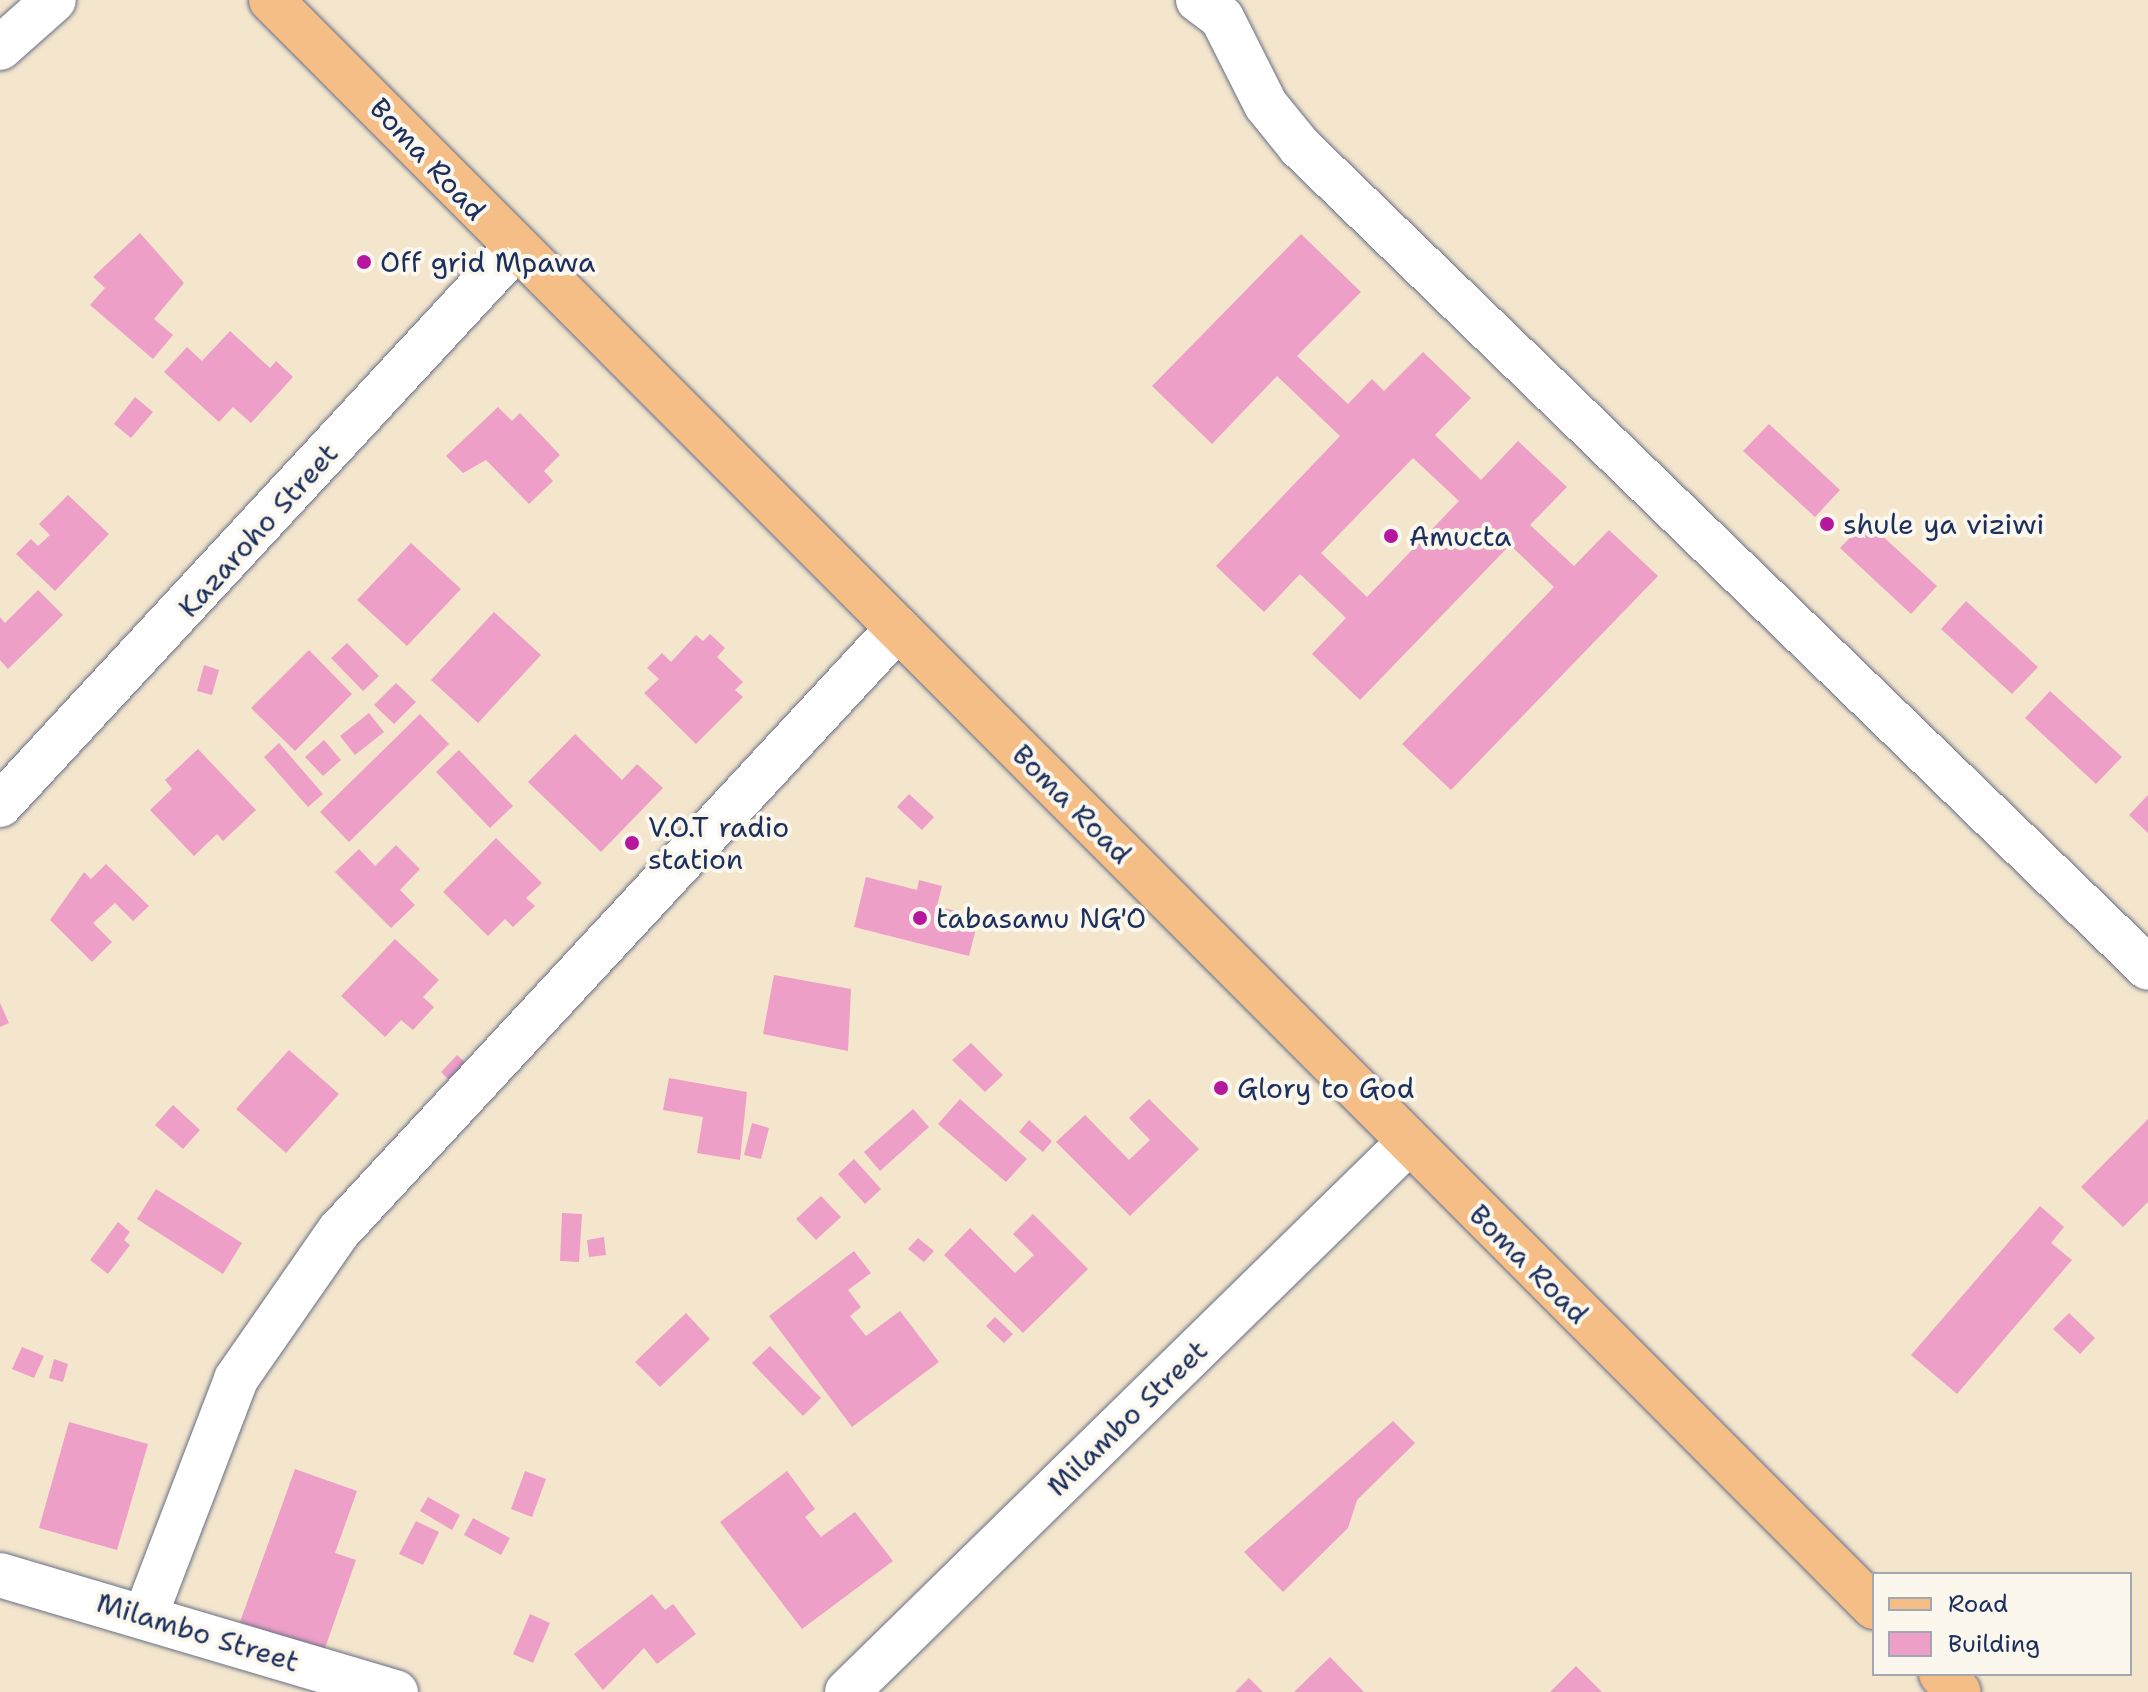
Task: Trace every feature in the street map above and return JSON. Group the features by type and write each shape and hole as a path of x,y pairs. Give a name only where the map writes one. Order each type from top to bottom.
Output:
{"main road":[{"name":"Boma Road","path":"271,0 514,250 898,628 1408,1143 1872,1605"},
{"path":"1943,1676 1959,1692"}],"street":[{"path":"0,48 54,0"},
{"path":"1198,0 1222,18 1266,105 1300,147 2148,968"},
{"name":"Kazaroho Street","path":"0,805 514,250"},
{"path":"146,1614 236,1379 339,1231 898,628"},
{"name":"Milambo Street","path":"847,1692 1408,1143"},
{"name":"Milambo Street","path":"0,1575 146,1614 396,1692"}],"building":[{"path":"140,233 184,283 154,319 173,335 153,359 90,305 105,288 93,277"},
{"path":"1301,234 1361,292 1297,356 1348,404 1372,379 1384,391 1423,352 1471,398 1435,435 1481,480 1518,441 1567,487 1530,525 1574,566 1609,530 1658,576 1451,790 1402,744 1554,587 1510,545 1360,700 1312,654 1346,618 1300,574 1264,612 1216,566 1340,436 1277,376 1212,444 1152,386","holes":["1413,458 1459,501 1367,597 1321,553"]},
{"path":"230,331 270,368 276,361 293,377 251,423 233,407 219,422 164,372 187,347 202,361"},
{"path":"135,397 153,412 131,438 114,424"},
{"path":"498,407 512,421 520,413 560,455 544,471 553,481 529,504 486,460 463,473 446,456"},
{"path":"1769,424 1840,490 1815,517 1743,451"},
{"path":"68,495 109,534 55,591 16,554 31,539 38,546 50,535 39,524"},
{"path":"1866,521 1937,586 1911,614 1840,548"},
{"path":"411,543 461,589 407,646 357,600"},
{"path":"38,590 63,615 8,669 0,660 0,617 5,623"},
{"path":"1966,601 2038,667 2012,694 1941,629"},
{"path":"494,612 541,655 478,723 431,680"},
{"path":"710,634 725,648 717,657 743,682 735,690 743,697 696,744 644,693 659,679 647,668 662,653 671,662 696,635 703,641"},
{"path":"347,643 379,676 363,691 331,658"},
{"path":"309,650 352,694 295,751 251,708"},
{"path":"204,665 219,670 212,695 197,691"},
{"path":"396,683 416,702 394,724 374,705"},
{"path":"2050,691 2122,757 2096,784 2025,718"},
{"path":"369,713 384,732 355,755 340,736"},
{"path":"420,714 449,744 349,842 320,812"},
{"path":"575,734 622,780 637,764 663,788 601,852 528,782"},
{"path":"324,740 341,760 323,776 305,757"},
{"path":"279,743 323,794 308,807 264,757"},
{"path":"198,749 256,810 223,841 217,834 194,856 150,810 172,789 165,780"},
{"path":"459,750 513,806 490,828 436,772"},
{"path":"909,794 934,817 922,830 897,807"},
{"path":"2148,795 2148,833 2129,815"},
{"path":"496,838 542,883 526,898 535,906 513,927 505,919 488,936 443,892"},
{"path":"396,845 420,869 400,890 415,905 391,928 335,872 359,849 375,866"},
{"path":"106,864 149,906 133,921 115,903 93,923 112,942 92,962 50,920 84,872 91,879"},
{"path":"866,877 917,890 919,880 942,886 937,906 979,917 969,956 854,927"},
{"path":"395,939 439,980 423,997 434,1007 413,1030 401,1020 385,1037 341,996"},
{"path":"774,975 851,989 848,1051 763,1034"},
{"path":"0,1003 9,1023 0,1027"},
{"path":"971,1043 1003,1075 985,1092 952,1060"},
{"path":"289,1050 339,1094 286,1153 236,1109"},
{"path":"457,1055 472,1068 455,1086 441,1072"},
{"path":"669,1078 747,1092 740,1160 697,1153 703,1117 663,1110"},
{"path":"960,1099 1027,1159 1006,1182 938,1124"},
{"path":"1149,1099 1199,1149 1130,1216 1056,1142 1085,1115 1129,1160 1150,1140 1129,1118"},
{"path":"173,1105 200,1130 183,1149 155,1125"},
{"path":"913,1109 929,1127 880,1171 864,1152"},
{"path":"2148,1119 2148,1202 2123,1227 2081,1187"},
{"path":"1029,1120 1052,1141 1043,1152 1019,1132"},
{"path":"752,1123 769,1128 761,1159 744,1155"},
{"path":"854,1159 881,1189 865,1204 838,1174"},
{"path":"156,1189 242,1243 223,1274 137,1219"},
{"path":"821,1196 841,1217 816,1240 796,1219"},
{"path":"2040,1206 2064,1227 2051,1243 2072,1260 1957,1394 1911,1355"},
{"path":"562,1213 582,1214 579,1262 560,1261"},
{"path":"1033,1214 1088,1269 1023,1333 944,1255 970,1228 1015,1273 1034,1255 1013,1234"},
{"path":"118,1222 130,1232 124,1240 130,1245 108,1274 90,1260"},
{"path":"604,1237 606,1255 589,1257 587,1240"},
{"path":"918,1238 934,1251 924,1262 908,1249"},
{"path":"854,1251 871,1273 848,1290 861,1307 850,1316 866,1336 900,1311 939,1362 852,1427 769,1316"},
{"path":"686,1313 710,1339 660,1387 635,1362"},
{"path":"2069,1313 2095,1338 2080,1354 2053,1329"},
{"path":"995,1317 1013,1334 1004,1343 986,1326"},
{"path":"770,1346 821,1398 803,1416 752,1363"},
{"path":"22,1347 44,1356 34,1378 12,1369"},
{"path":"54,1359 68,1364 63,1382 49,1378"},
{"path":"1393,1421 1415,1443 1357,1500 1348,1528 1283,1592 1244,1552"},
{"path":"69,1422 148,1444 117,1550 39,1528"},
{"path":"295,1469 357,1491 335,1553 356,1560 324,1651 240,1622"},
{"path":"525,1471 546,1479 532,1517 511,1509"},
{"path":"787,1471 815,1509 805,1517 821,1537 855,1512 893,1561 802,1629 720,1522"},
{"path":"428,1497 460,1515 452,1530 420,1511"},
{"path":"473,1518 510,1538 501,1555 464,1535"},
{"path":"416,1521 439,1532 423,1565 399,1554"},
{"path":"652,1594 665,1610 673,1604 696,1634 657,1664 644,1648 603,1690 574,1654"},
{"path":"530,1614 550,1623 533,1663 513,1654"},
{"path":"1330,1657 1364,1692 1294,1692"},
{"path":"1576,1666 1602,1692 1550,1692"},
{"path":"1249,1678 1263,1692 1235,1692"}],"place":[{"name":"Off grid Mpawa","path":"364,262"},
{"name":"shule ya viziwi","path":"1827,524"},
{"name":"Amucta","path":"1391,536"},
{"name":"V.O.T radio station","path":"632,843"},
{"name":"tabasamu NG'O","path":"920,918"},
{"name":"Glory to God","path":"1221,1088"}]}
